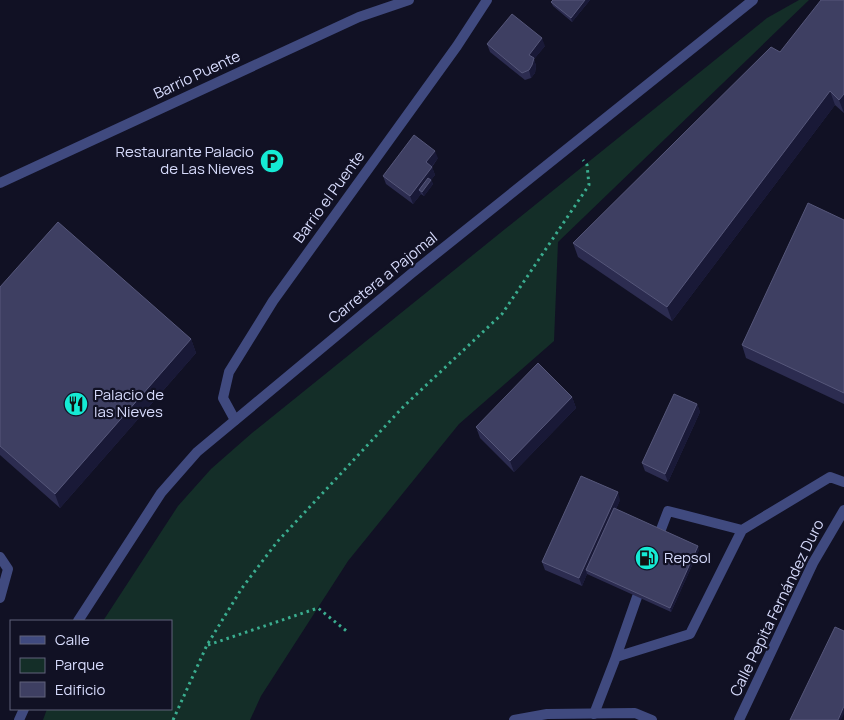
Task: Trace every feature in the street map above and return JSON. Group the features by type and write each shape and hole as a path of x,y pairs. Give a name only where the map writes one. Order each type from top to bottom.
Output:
{"street":[{"name":"Barrio Puente","path":"0,183 350,21 409,0"},
{"name":"Barrio el Puente","path":"235,420 223,398 229,372 273,301 457,46 487,0"},
{"name":"Carretera a Pajomal","path":"79,620 160,493 197,452 412,273 753,0"},
{"path":"616,656 690,634 742,530 830,477 844,482"},
{"path":"660,532 668,510 742,530"},
{"name":"Calle Pepita Fernández Duro","path":"739,720 813,564 844,510"},
{"path":"0,557 8,569 0,598"},
{"path":"594,714 637,597"},
{"path":"514,720 635,713 652,720"}],"path":[{"path":"173,720 207,645 242,588 277,542 404,406 502,314 589,185 587,165 572,145"},
{"path":"207,645 318,608 349,633"}],"green space":[{"path":"799,0 809,0 558,242 554,341 459,424 348,561 261,696 250,720 43,720 47,710 172,710 172,620 104,620 178,506 211,469 252,433 767,18"}],"building":[{"path":"553,0 585,0 571,18 551,2"},
{"path":"821,0 844,0 844,94 839,100 830,91 667,307 573,243 771,47 780,52"},
{"path":"512,14 542,38 529,55 534,58 532,65 529,70 522,73 487,44"},
{"path":"414,135 435,151 426,162 432,167 410,196 383,176"},
{"path":"428,178 431,180 422,192 419,190"},
{"path":"808,203 844,220 844,393 742,345"},
{"name":"Palacio de las Nieves","path":"58,222 191,339 55,494 0,446 0,287"},
{"path":"538,363 572,397 510,461 476,427"},
{"path":"674,394 697,404 665,474 642,463"},
{"path":"581,476 618,492 579,578 542,562"},
{"path":"614,508 698,546 670,608 586,570"},
{"path":"835,627 844,631 844,706 838,720 790,720"}],"place":[{"name":"Restaurante Palacio de Las Nieves","path":"272,161"},
{"name":"Palacio de las Nieves","path":"76,404"},
{"name":"Repsol","path":"647,558"}]}
